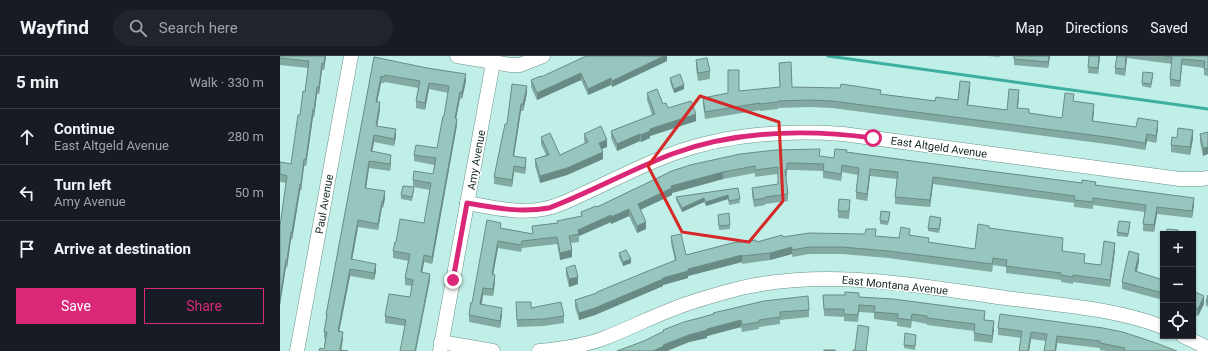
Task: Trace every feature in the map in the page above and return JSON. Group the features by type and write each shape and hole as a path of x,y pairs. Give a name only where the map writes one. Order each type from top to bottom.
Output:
{"street":[{"name":"Paul Avenue","path":"297,351 351,56"},
{"path":"457,56 511,65 520,65 543,56"},
{"name":"Amy Avenue","path":"441,347 493,63"},
{"name":"East Altgeld Avenue","path":"467,203 513,211 529,211 549,208 656,160 703,144 744,136 791,132 842,134 1180,179 1201,180 1208,178"},
{"name":"East Montana Avenue","path":"539,351 558,349 600,339 672,309 713,295 762,284 809,279 881,281 1099,310 1160,326"},
{"path":"1189,339 1208,348"},
{"path":"441,347 493,351"}],"highlighted area":[{"path":"700,96 779,122 783,201 749,242 682,232 648,166"}],"building":[{"path":"280,56 325,56 324,63 322,63 319,87 317,87 306,159 304,159 301,184 280,298 280,226 287,176 280,174 280,162 291,164 298,115 300,115 303,91 305,92 309,61 280,58"},
{"path":"586,56 664,56 612,81 611,78 588,89 581,73 537,93 531,80 541,77"},
{"path":"1014,56 1049,56 1048,62 1014,59"},
{"path":"1089,56 1099,56 1098,68 1088,67"},
{"path":"1117,56 1126,56 1125,69 1115,68"},
{"path":"1164,56 1208,56 1208,69 1204,69 1205,61 1182,59 1180,81 1170,79 1172,57"},
{"path":"374,57 466,74 462,92 460,92 455,118 457,119 432,257 424,255 421,272 430,274 415,351 400,351 406,320 385,316 389,294 410,297 413,280 405,278 410,254 393,251 400,219 424,223 431,183 413,180 414,171 433,174 436,158 414,155 416,145 437,148 449,86 429,83 425,103 416,101 420,81 385,75 384,77 381,76 376,102 380,102 376,126 396,129 394,139 374,135 371,151 391,155 390,164 369,161 365,188 385,191 378,224 358,220 351,259 376,264 374,273 350,269 338,331 343,332 340,350 348,351 319,351 320,348 324,349 327,332 324,332 326,315"},
{"path":"707,58 710,71 698,73 696,60"},
{"path":"791,62 792,87 840,88 841,84 881,90 880,94 935,101 936,97 958,100 960,81 970,82 967,105 1007,110 1009,89 1019,90 1017,108 1029,109 1029,113 1062,118 1065,93 1074,94 1073,101 1094,104 1092,121 1136,127 1138,118 1158,121 1156,136 1147,134 1145,143 832,101 778,101 705,112 703,98 728,93 728,70 739,70 739,91 780,87 779,63"},
{"path":"1143,72 1153,73 1151,84 1142,83"},
{"path":"680,74 684,85 674,89 670,78"},
{"path":"512,84 527,86 523,104 521,104 513,156 526,158 525,168 514,166 512,180 494,177 505,124 507,124"},
{"path":"657,89 663,104 666,103 668,108 691,101 696,114 650,129 650,131 617,144 611,131 655,114 647,93"},
{"path":"601,126 607,140 599,143 603,152 567,168 540,176 535,159 549,155 541,137 550,133 560,155 588,142 584,134"},
{"path":"1178,128 1193,130 1190,147 1171,145 1172,137 1177,138"},
{"path":"1208,132 1208,147 1203,148 1200,134"},
{"path":"820,149 819,156 834,158 835,149 847,150 846,152 1082,183 1082,180 1096,182 1095,185 1194,198 1192,211 1157,207 1154,225 1143,224 1146,205 1093,198 1093,202 1074,200 1075,196 933,177 930,200 895,197 898,172 870,169 867,194 856,192 859,168 842,165 841,174 823,171 824,164 787,163 787,170 785,170 788,194 754,200 752,188 778,184 778,167 755,170 755,166 723,172 671,186 672,188 638,204 646,222 637,226 629,209 611,217 611,215 578,230 579,234 569,236 572,250 560,253 557,237 522,241 521,245 498,241 492,274 495,275 493,289 483,288 480,304 502,308 500,321 469,315 487,220 501,223 500,228 533,234 532,226 558,223 557,221 582,216 581,212 596,206 597,207 672,171 690,165 740,154 776,150"},
{"path":"403,186 414,187 412,197 401,195"},
{"path":"738,188 740,199 729,201 728,195 706,202 704,198 682,208 676,197"},
{"path":"839,199 850,200 849,211 838,211"},
{"path":"881,211 890,212 888,222 880,220"},
{"path":"729,213 730,225 719,226 718,215"},
{"path":"930,216 941,218 939,229 928,228"},
{"path":"1119,221 1130,222 1128,234 1117,232"},
{"path":"978,224 989,226 989,228 1063,238 1062,251 1085,254 1084,263 1101,265 1104,241 1115,243 1110,280 1073,275 1073,277 1061,275 1061,273 1006,266 1007,260 993,258 992,264 888,251 842,247 809,247 792,250 792,247 770,253 742,255 688,269 688,271 663,278 595,308 579,313 575,300 597,293 676,260 671,236 681,234 686,255 732,243 756,240 757,242 782,235 783,237 809,233 865,234 866,229 876,229 875,236 899,238 901,227 910,229 909,235 929,238 928,242 975,249"},
{"path":"1167,229 1178,230 1178,231 1167,231"},
{"path":"626,250 631,259 623,262 619,253"},
{"path":"1129,251 1139,254 1135,271 1160,279 1160,292 1159,292 1122,282"},
{"path":"575,265 578,277 569,279 566,268"},
{"path":"845,292 859,293 859,297 893,299 985,311 984,320 994,321 992,336 974,333 975,324 927,318 927,316 912,314 911,320 897,318 898,314 874,312 875,306 859,305 858,315 844,314 844,309 824,309 823,295 845,295"},
{"path":"1196,292 1204,296 1198,309 1196,308"},
{"path":"808,296 809,310 780,312 780,317 759,320 759,322 742,325 741,320 689,335 663,345 664,346 653,351 617,351 644,341 664,331 663,330 684,322 714,314 713,313 764,301"},
{"path":"516,302 531,302 531,308 561,302 564,316 544,319 517,320"},
{"path":"1000,314 1123,332 1177,351 1124,351 1125,348 1100,343 1100,341 1057,336 1055,351 1044,351 1047,334 1031,332 1028,351 1019,351 1022,331 998,328"},
{"path":"858,325 869,327 866,351 853,351 855,350"},
{"path":"905,333 916,335 915,346 904,345"},
{"path":"835,350 835,351 824,351"}],"waterway":[{"path":"828,56 1208,109"}],"route":[{"path":"453,280 467,203 513,211 542,210 563,203 672,154 703,144 744,136 808,132 873,138"}]}
